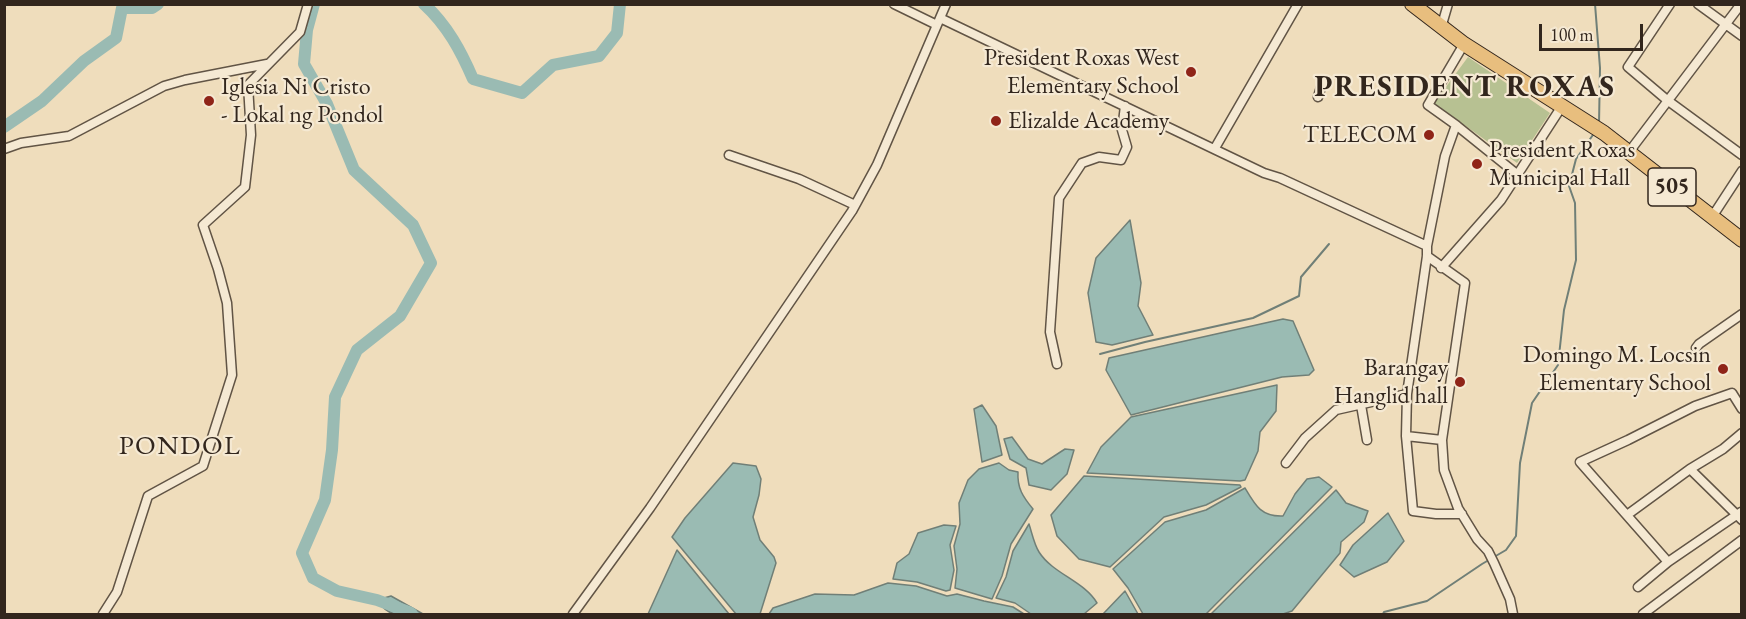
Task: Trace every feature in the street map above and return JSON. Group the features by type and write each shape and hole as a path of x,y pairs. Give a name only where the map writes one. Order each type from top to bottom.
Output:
{"main road":[{"name":"505","path":"1412,4 1464,44 1629,152 1742,240"}],"street":[{"path":"103,615 117,592 148,496 203,465 232,375 227,303 218,269 202,225 245,187 250,135 248,85 300,32 308,4"},
{"path":"894,4 1125,106 1264,173 1280,178 1427,246"},
{"path":"573,615 650,508 855,205 877,165 946,4"},
{"path":"1215,148 1298,4"},
{"path":"1441,28 1448,4"},
{"path":"1670,4 1628,66 1668,100 1742,155"},
{"path":"1698,4 1742,36"},
{"path":"1629,152 1742,4"},
{"path":"1464,44 1428,105 1456,124 1518,175"},
{"path":"4,149 69,136 164,86 268,64"},
{"path":"1318,97 1323,81"},
{"path":"1057,364 1050,332 1059,198 1082,163 1099,157 1121,160 1127,147 1122,130 1125,106"},
{"path":"1441,268 1502,200 1562,106"},
{"path":"1456,124 1445,156 1427,246 1407,394 1406,436 1413,511 1462,514"},
{"path":"729,155 799,179 855,205"},
{"path":"1712,217 1742,171"},
{"path":"1426,256 1465,283 1442,440 1444,470 1458,508 1494,563 1510,600 1513,615"},
{"path":"1696,348 1742,314"},
{"path":"1668,562 1580,462 1695,406 1732,393 1742,409"},
{"path":"1286,464 1305,438 1336,410 1407,394"},
{"path":"1361,405 1367,440"},
{"path":"1627,515 1690,469 1723,449 1742,433"},
{"path":"1406,436 1442,440"},
{"path":"1638,587 1668,562 1740,515 1690,469"},
{"path":"1643,615 1742,540"}],"green space":[{"path":"1468,57 1550,113 1517,163 1434,103"}],"water":[{"path":"1130,220 1141,283 1138,306 1153,335 1112,345 1096,342 1088,293 1096,258"},
{"path":"1283,319 1293,321 1314,370 1309,375 1282,377 1131,415 1106,370 1109,358"},
{"path":"1277,385 1276,411 1260,432 1258,451 1245,480 1087,473 1101,447 1131,417"},
{"path":"982,405 996,426 1002,455 982,462 974,409"},
{"path":"1012,437 1028,459 1042,464 1065,449 1074,450 1067,474 1051,490 1029,485 1026,468 1010,459 1004,439"},
{"path":"733,463 756,466 761,479 753,517 760,540 776,563 760,614 736,614 672,537 685,518"},
{"path":"999,463 1009,470 1018,472 1021,492 1033,509 1011,544 1002,576 992,599 955,588 957,569 954,546 960,524 959,503 968,480 979,469"},
{"path":"1084,476 1240,485 1241,487 1206,505 1164,517 1110,567 1079,559 1057,536 1051,515"},
{"path":"1319,477 1332,487 1206,614 1143,614 1128,588 1113,569 1165,522 1206,510 1245,488 1256,505 1264,512 1283,516 1295,494 1307,479"},
{"path":"1336,490 1346,503 1368,511 1364,522 1341,542 1340,553 1292,611 1283,614 1211,614"},
{"path":"1388,513 1404,541 1387,562 1354,577 1340,565 1353,545"},
{"path":"1029,524 1036,546 1045,560 1084,589 1097,603 1084,614 1031,614 1015,603 996,598 1006,577 1013,551"},
{"path":"944,525 956,526 950,545 954,570 950,590 893,579 897,563 909,554 918,533"},
{"path":"677,550 729,614 648,614"},
{"path":"888,583 916,586 947,596 957,594 1013,607 1024,614 769,614 773,608 815,594 854,595"},
{"path":"1125,591 1138,614 1103,614"},
{"path":"391,596 423,614 391,613 377,600"}],"waterway":[{"path":"4,127 42,101 84,61 116,38 122,8 152,8 158,4"},
{"path":"314,4 307,30 304,64 327,104 354,170 413,225 431,263 400,316 357,350 335,397 332,450 325,500 302,553 313,578 337,591 377,600 412,614"},
{"path":"424,4 453,39 473,79 522,93 553,65 599,56 617,33 620,4"},
{"path":"1595,4 1600,68 1599,124"},
{"path":"1383,614 1427,601 1506,550 1516,536 1520,463 1532,403 1558,365 1564,310 1576,260 1575,203 1569,186 1576,159 1595,132"},
{"path":"1100,354 1253,318 1299,296 1301,277 1329,244"}],"place":[{"name":"President Roxas West Elementary School","path":"1191,72"},
{"name":"Iglesia Ni Cristo - Lokal ng Pondol","path":"209,101"},
{"name":"Elizalde Academy","path":"996,121"},
{"name":"TELECOM","path":"1429,135"},
{"name":"President Roxas Municipal Hall","path":"1477,164"},
{"name":"Domingo M. Locsin Elementary School","path":"1723,369"},
{"name":"Barangay Hanglid hall","path":"1460,382"}],"district":[{"name":"PRESIDENT ROXAS","path":"1465,88"},
{"name":"PONDOL","path":"180,447"}]}
